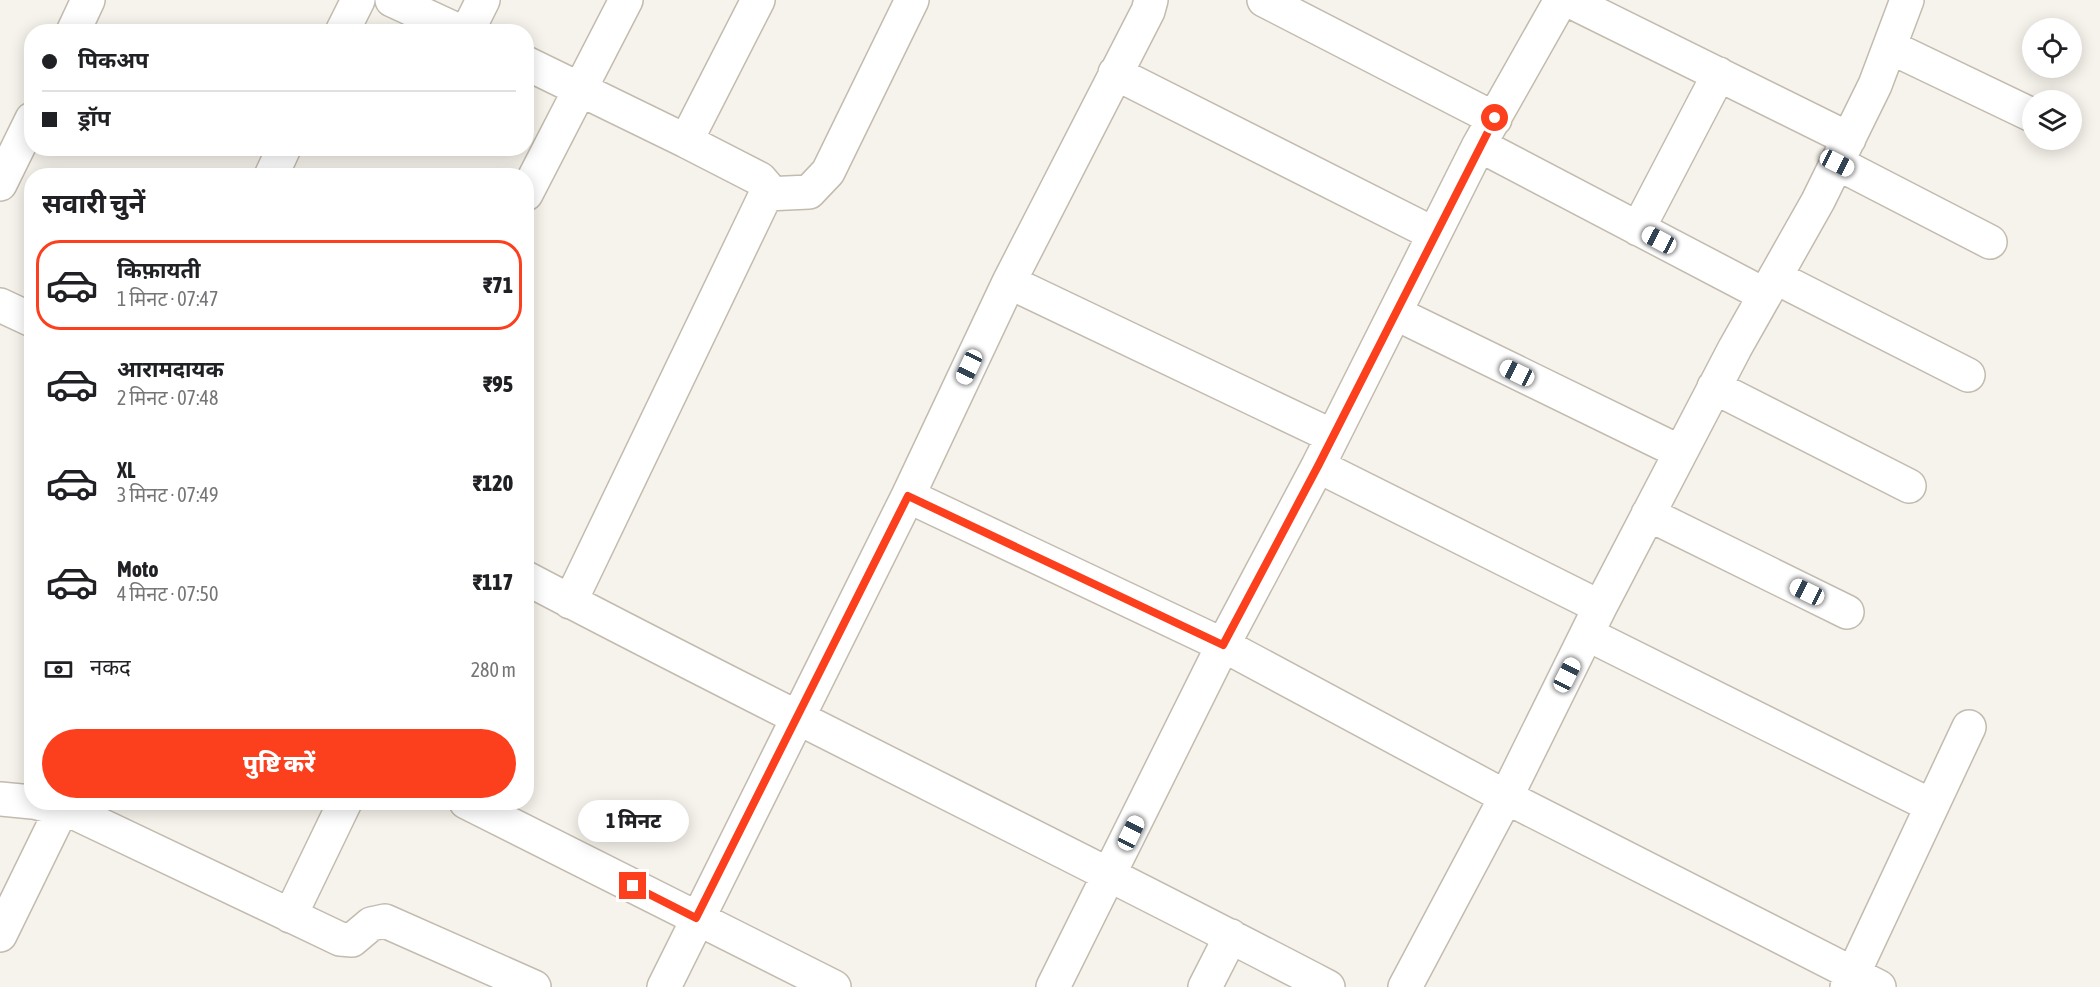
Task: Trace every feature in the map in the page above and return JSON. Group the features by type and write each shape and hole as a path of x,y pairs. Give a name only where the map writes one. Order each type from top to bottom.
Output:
{"street":[{"path":"77,24 88,0"},
{"path":"346,24 358,0"},
{"path":"392,0 444,24"},
{"path":"471,24 483,0"},
{"path":"534,179 626,0"},
{"path":"686,141 758,0"},
{"path":"766,194 809,192 818,186 828,172 912,0"},
{"path":"664,987 696,918 908,496 1009,282 1151,0"},
{"path":"1264,0 1487,132 1638,229 1968,375"},
{"path":"1053,987 1111,875 1223,645 1318,466 1434,234 1487,132 1561,0"},
{"path":"1568,0 1719,74 1990,242"},
{"path":"1406,987 1506,797 1680,452 1843,151 1875,85 1890,47 1901,2"},
{"path":"1890,47 2022,110"},
{"path":"534,67 760,179 766,186 766,194 570,602"},
{"path":"1115,73 1434,234"},
{"path":"1638,229 1719,74"},
{"path":"0,184 24,135"},
{"path":"1009,282 1332,436"},
{"path":"0,305 24,316"},
{"path":"1395,314 1680,452"},
{"path":"1714,387 1909,486"},
{"path":"1318,466 1594,621 1932,806"},
{"path":"908,496 1223,645 1859,983 1932,806 1969,728"},
{"path":"1648,514 1847,612"},
{"path":"534,582 797,719 1111,875 1328,987"},
{"path":"0,799 24,802"},
{"path":"0,935 46,810"},
{"path":"61,810 340,939 352,940 371,924 385,921 534,987"},
{"path":"290,916 341,810"},
{"path":"482,810 834,987"},
{"path":"1205,987 1231,936"}],"route":[{"path":"633,886 696,918 908,496 1223,645 1318,466 1495,118"}]}
